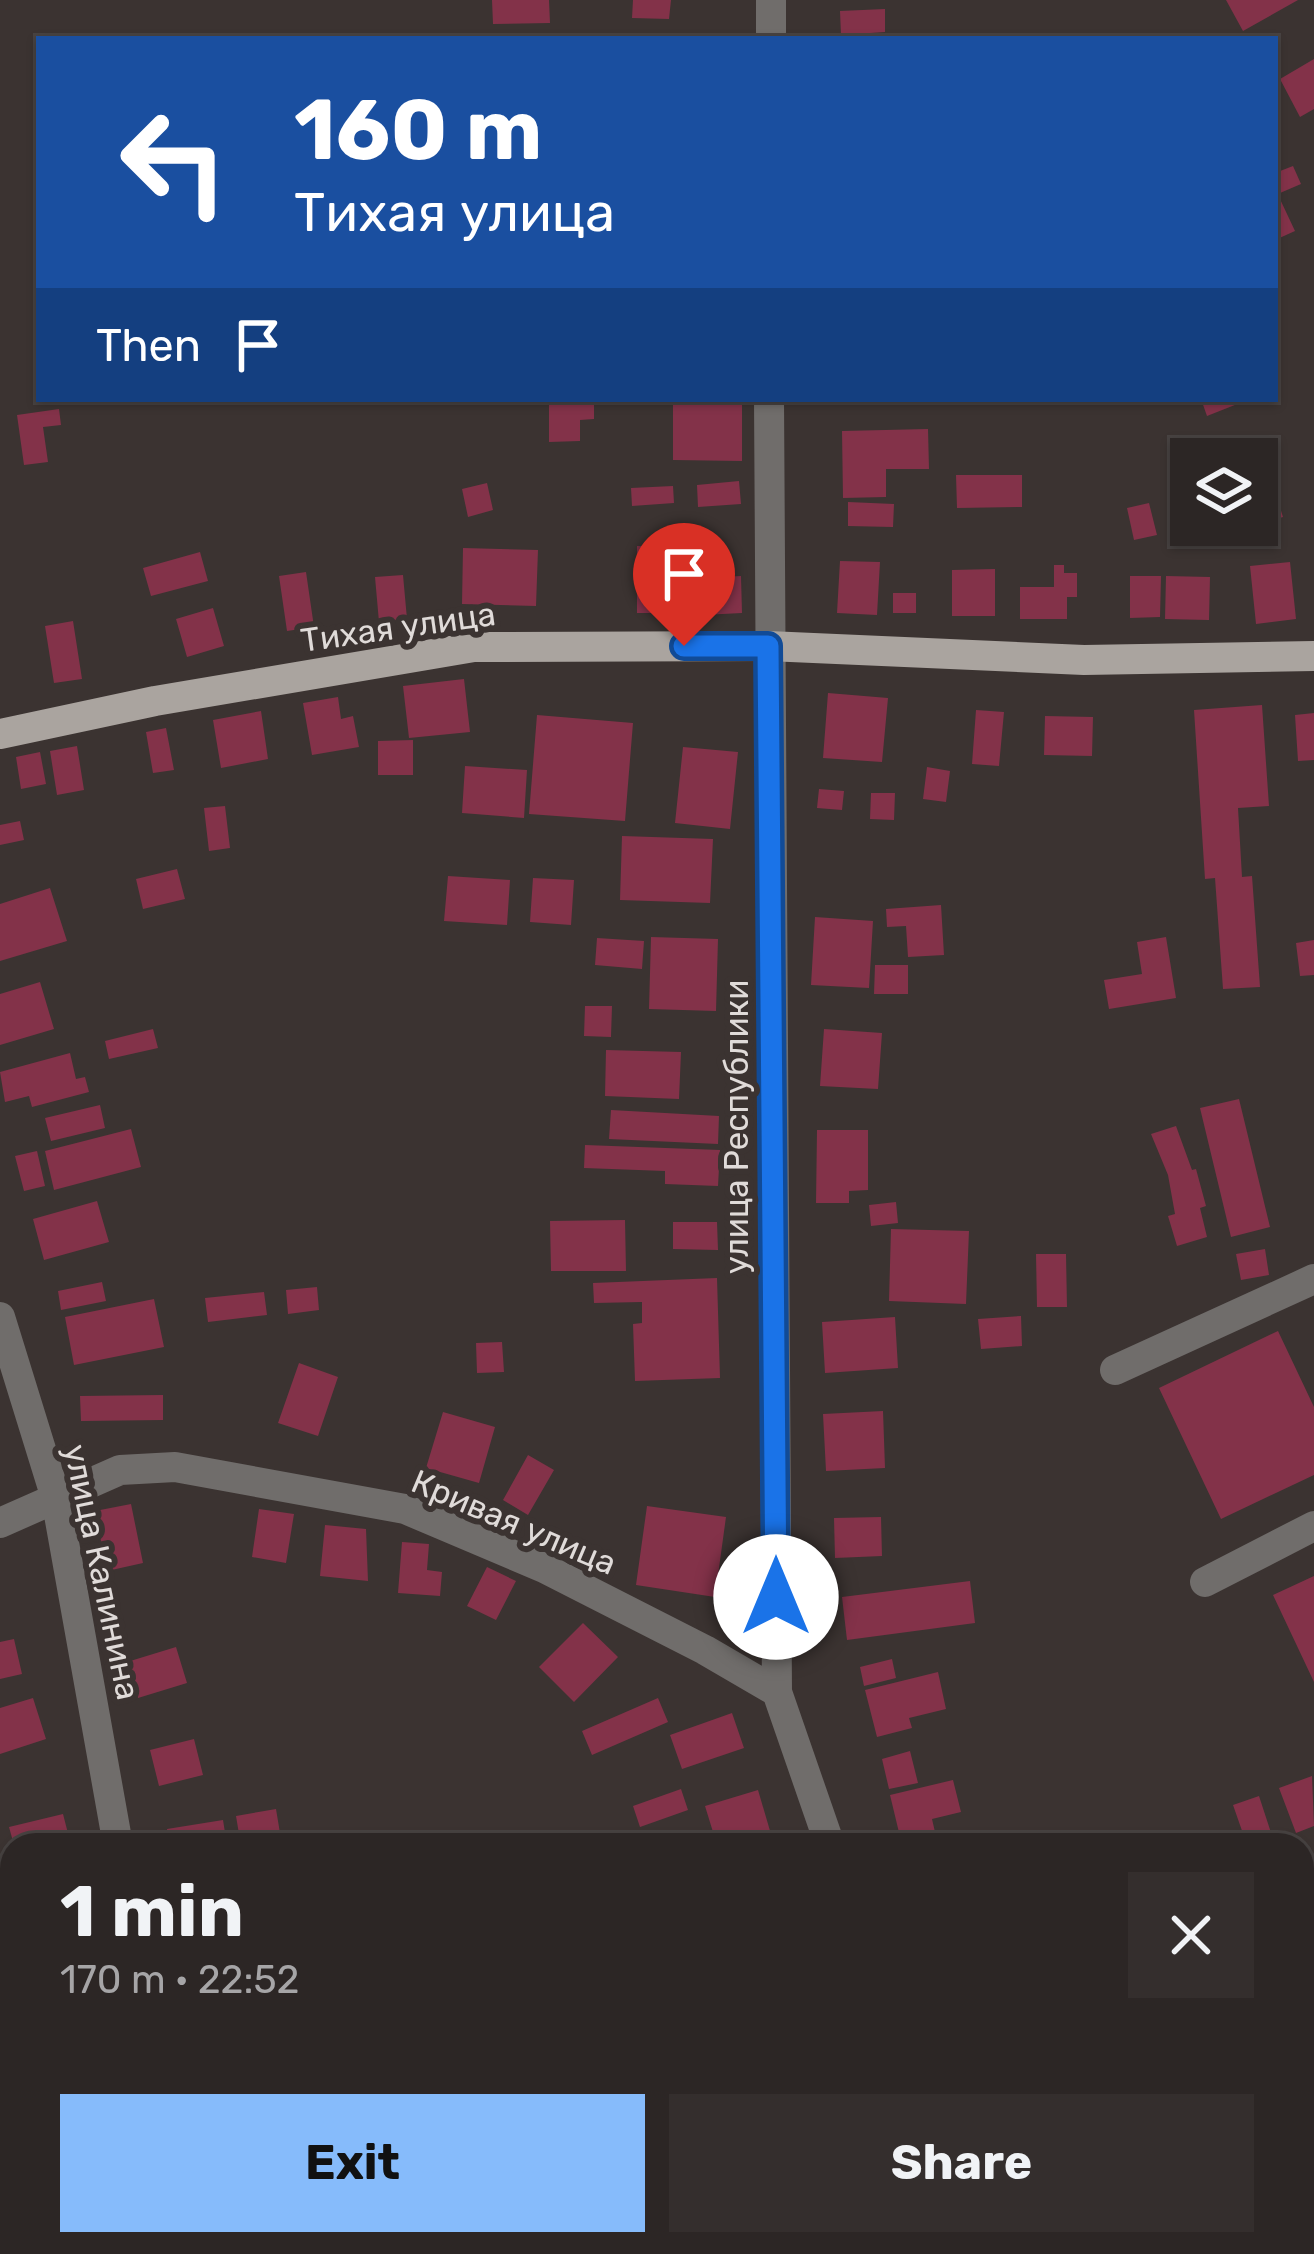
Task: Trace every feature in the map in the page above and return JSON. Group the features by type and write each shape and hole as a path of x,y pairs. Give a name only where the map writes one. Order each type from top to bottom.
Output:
{"main road":[{"name":"Тихая улица","path":"0,734 155,700 474,647 768,646 1084,660 1314,656"}],"street":[{"path":"771,0 771,36"},
{"name":"улица Республики","path":"770,402 777,1692 826,1833"},
{"path":"1114,1370 1314,1279"},
{"name":"улица Калинина","path":"0,1317 56,1498 116,1833"},
{"name":"Кривая улица","path":"0,1523 120,1469 175,1467 405,1509 544,1568 777,1692"},
{"path":"1205,1582 1314,1526"}],"building":[{"path":"492,0 549,0 550,23 493,24"},
{"path":"633,0 671,0 669,19 632,18"},
{"path":"1226,0 1298,0 1243,31"},
{"path":"885,9 885,32 841,35 840,11"},
{"path":"1314,59 1314,109 1300,117 1280,79"},
{"path":"1293,166 1301,184 1280,193 1278,172"},
{"path":"1278,198 1295,231 1278,239"},
{"path":"549,402 594,402 594,419 580,420 580,441 549,442"},
{"path":"673,402 742,402 742,461 673,460"},
{"path":"1202,402 1242,402 1207,416"},
{"path":"59,409 61,425 43,427 48,462 24,465 17,415"},
{"path":"928,429 929,469 886,469 886,497 843,498 842,431"},
{"path":"956,475 1022,475 1022,507 957,508"},
{"path":"739,481 741,504 698,507 697,485"},
{"path":"487,483 493,510 468,517 462,489"},
{"path":"673,486 674,503 632,506 631,488"},
{"path":"848,502 894,504 893,527 848,526"},
{"path":"1149,503 1157,535 1134,540 1127,508"},
{"path":"637,546 676,547 676,613 637,613"},
{"path":"463,548 538,550 536,606 462,604"},
{"path":"200,552 208,581 151,596 143,568"},
{"path":"840,561 880,562 877,615 837,613"},
{"path":"1290,562 1296,619 1256,624 1250,566"},
{"path":"1054,565 1064,565 1064,573 1077,573 1077,597 1067,597 1067,619 1020,619 1020,587 1054,587"},
{"path":"995,569 995,616 952,616 952,570"},
{"path":"306,572 314,627 287,631 279,576"},
{"path":"403,575 407,619 379,622 375,577"},
{"path":"741,576 742,613 683,616 682,579"},
{"path":"1130,576 1161,576 1160,617 1130,618"},
{"path":"1166,576 1210,577 1209,620 1165,619"},
{"path":"893,593 916,593 916,613 893,613"},
{"path":"213,608 224,646 187,657 176,619"},
{"path":"73,621 82,679 54,683 45,626"},
{"path":"464,679 470,732 409,738 403,686"},
{"path":"828,693 888,698 882,762 823,758"},
{"path":"338,697 341,719 353,716 359,747 312,755 303,703"},
{"path":"1262,705 1269,806 1238,808 1242,877 1252,876 1260,987 1223,989 1215,878 1205,879 1194,710"},
{"path":"976,710 1004,712 999,766 972,764"},
{"path":"261,711 268,759 221,768 213,720"},
{"path":"1314,713 1314,760 1298,761 1295,715"},
{"path":"537,715 633,723 625,821 529,814"},
{"path":"1045,716 1093,717 1092,756 1044,755"},
{"path":"166,728 174,770 153,773 146,732"},
{"path":"413,740 413,775 378,775 378,741"},
{"path":"77,746 84,790 57,795 50,751"},
{"path":"683,747 738,752 730,829 675,823"},
{"path":"40,752 46,784 21,789 16,757"},
{"path":"465,766 527,770 524,818 462,813"},
{"path":"927,767 950,771 946,802 923,799"},
{"path":"819,789 844,791 842,810 817,808"},
{"path":"871,793 895,793 894,820 870,819"},
{"path":"225,806 230,848 209,851 204,808"},
{"path":"20,821 24,840 0,845 0,825"},
{"path":"622,836 713,839 710,903 620,900"},
{"path":"177,869 185,899 143,909 136,879"},
{"path":"448,876 510,880 507,925 444,921"},
{"path":"533,878 574,880 571,925 530,922"},
{"path":"50,888 67,941 0,961 0,904"},
{"path":"941,905 944,955 908,957 906,926 887,927 886,909"},
{"path":"815,917 873,921 869,988 811,985"},
{"path":"651,937 718,939 716,1011 649,1009"},
{"path":"1166,937 1176,998 1109,1009 1104,980 1142,974 1137,942"},
{"path":"597,938 644,941 642,969 595,965"},
{"path":"1314,940 1314,975 1300,976 1296,943"},
{"path":"875,965 908,965 908,994 874,994"},
{"path":"40,982 54,1029 0,1045 0,994"},
{"path":"585,1006 612,1006 611,1037 584,1036"},
{"path":"153,1029 158,1048 109,1059 105,1041"},
{"path":"824,1029 882,1033 878,1089 820,1086"},
{"path":"606,1050 681,1052 679,1099 605,1096"},
{"path":"70,1053 76,1079 85,1077 89,1092 32,1107 29,1096 5,1102 0,1072"},
{"path":"1239,1099 1270,1227 1231,1237 1200,1108"},
{"path":"100,1105 105,1128 51,1141 45,1118"},
{"path":"611,1110 719,1116 718,1144 609,1139"},
{"path":"1176,1126 1192,1170 1196,1169 1206,1206 1200,1208 1207,1237 1177,1246 1168,1216 1175,1214 1168,1175 1151,1134"},
{"path":"131,1129 141,1167 54,1190 45,1151"},
{"path":"817,1130 868,1130 868,1190 849,1191 849,1203 816,1203"},
{"path":"585,1145 720,1150 718,1186 665,1184 665,1171 584,1168"},
{"path":"37,1151 45,1186 24,1191 15,1156"},
{"path":"97,1201 109,1242 44,1260 33,1219"},
{"path":"896,1202 898,1223 871,1226 869,1205"},
{"path":"625,1220 626,1271 551,1271 550,1221"},
{"path":"673,1222 717,1222 718,1250 673,1249"},
{"path":"891,1229 969,1231 966,1304 889,1301"},
{"path":"1265,1249 1269,1275 1241,1280 1236,1254"},
{"path":"1036,1254 1066,1254 1067,1307 1037,1307"},
{"path":"717,1278 720,1378 635,1381 633,1324 642,1323 642,1302 594,1303 593,1283"},
{"path":"102,1282 106,1301 61,1310 58,1291"},
{"path":"317,1287 319,1310 288,1314 286,1290"},
{"path":"264,1292 267,1315 208,1322 205,1298"},
{"path":"154,1299 164,1347 74,1365 65,1317"},
{"path":"1021,1316 1022,1346 981,1349 978,1319"},
{"path":"895,1317 898,1368 825,1373 822,1322"},
{"path":"1278,1331 1314,1407 1314,1475 1221,1519 1159,1388"},
{"path":"502,1342 504,1372 477,1373 476,1343"},
{"path":"299,1363 338,1377 318,1436 278,1423"},
{"path":"163,1395 163,1420 81,1421 80,1396"},
{"path":"883,1411 885,1468 826,1471 823,1414"},
{"path":"443,1412 495,1427 479,1483 426,1468"},
{"path":"528,1455 554,1470 528,1515 503,1500"},
{"path":"131,1504 143,1563 107,1571 95,1511"},
{"path":"647,1506 726,1517 715,1597 636,1585"},
{"path":"259,1509 294,1514 286,1563 252,1557"},
{"path":"881,1517 882,1556 835,1558 834,1518"},
{"path":"325,1525 366,1529 368,1581 320,1576"},
{"path":"402,1542 429,1544 427,1570 442,1572 440,1596 398,1593"},
{"path":"487,1567 516,1581 496,1620 467,1606"},
{"path":"1314,1576 1314,1682 1273,1595"},
{"path":"970,1581 975,1623 847,1640 842,1597"},
{"path":"583,1623 618,1657 574,1702 539,1667"},
{"path":"14,1639 22,1674 0,1679 0,1642"},
{"path":"176,1647 187,1683 138,1698 127,1662"},
{"path":"892,1659 896,1678 864,1686 860,1667"},
{"path":"938,1672 946,1709 909,1718 912,1728 877,1737 865,1690"},
{"path":"33,1698 46,1739 0,1754 0,1708"},
{"path":"658,1698 668,1722 592,1755 582,1731"},
{"path":"732,1713 744,1748 682,1769 670,1735"},
{"path":"194,1739 203,1775 159,1786 150,1750"},
{"path":"910,1751 918,1783 889,1789 882,1759"},
{"path":"1312,1776 1314,1826 1296,1833 1279,1788"},
{"path":"953,1780 961,1812 932,1819 935,1833 899,1833 890,1795"},
{"path":"681,1789 688,1810 640,1827 633,1806"},
{"path":"758,1790 771,1833 713,1833 705,1806"},
{"path":"1259,1796 1271,1833 1243,1833 1233,1805"},
{"path":"276,1809 280,1833 239,1833 236,1816"},
{"path":"63,1814 68,1833 11,1833 9,1827"},
{"path":"223,1820 225,1833 168,1833 167,1829"}],"route":[{"path":"684,646 768,646 776,1597"}]}
